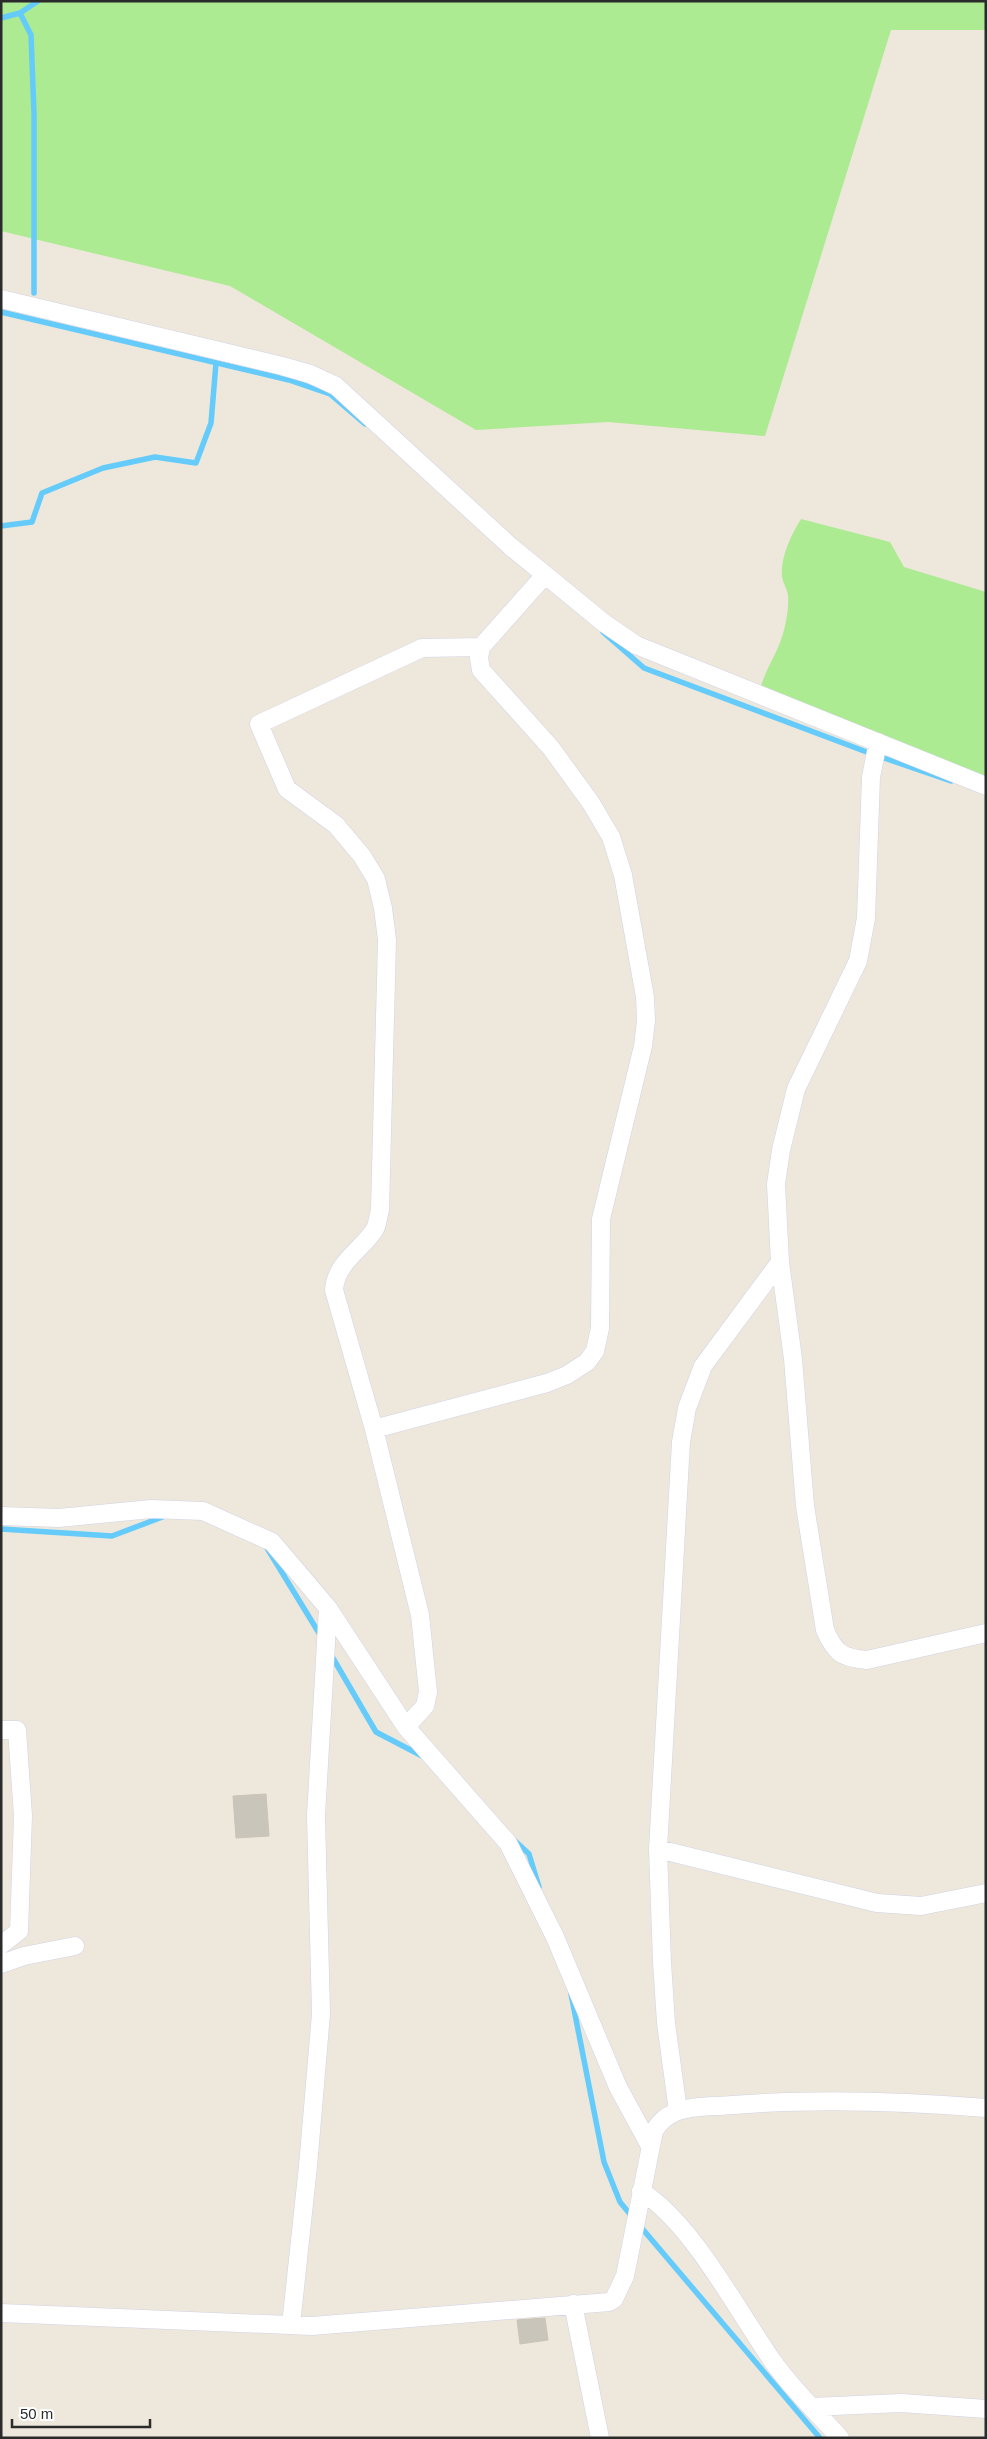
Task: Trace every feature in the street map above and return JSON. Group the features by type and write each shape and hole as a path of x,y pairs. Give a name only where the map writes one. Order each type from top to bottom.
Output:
{"street":[{"path":"1,299 282,366 310,374 336,386 510,546 604,623 636,645 877,746 986,786"},
{"path":"374,1429 548,1383 586,1362 595,1352 600,1328 601,1219 643,1046 646,1021 645,997 623,875 611,837 591,803 551,748 481,670 479,658 480,647 545,575"},
{"path":"406,1727 425,1706 428,1692 420,1615 374,1429 334,1290 335,1279 342,1264 358,1250 376,1227 380,1210 387,940 383,908 376,879 362,856 336,825 288,789 259,724 422,648 480,647"},
{"path":"877,746 870,777 866,918 858,961 796,1089 781,1150 776,1184 780,1262 793,1360 805,1506 825,1630 830,1642 840,1655 850,1659 866,1660 986,1633"},
{"path":"678,2111 666,2023 658,1849 681,1442 687,1408 702,1366 780,1262"},
{"path":"1,1516 59,1518 151,1510 204,1511 272,1542 328,1608 406,1727 508,1843 556,1937 618,2087 650,2146"},
{"path":"291,2325 308,2166 321,2014 316,1816 328,1608"},
{"path":"1,1730 17,1730 23,1816 19,1931 1,1945"},
{"path":"658,1849 877,1904 921,1906 986,1893"},
{"path":"1,1964 24,1956 75,1946"},
{"path":"1,2313 312,2326 611,2302 625,2276 645,2198 650,2146 658,2123 678,2111 782,2101 858,2100 986,2108"},
{"path":"645,2198 696,2246 776,2365 840,2438"},
{"path":"574,2304 600,2438"},
{"path":"812,2407 900,2403 986,2409"}],"green space":[{"path":"1,1 986,1 986,30 891,30 765,436 608,422 476,430 230,286 1,231"},
{"path":"801,519 890,542 904,567 986,592 986,780 760,690 783,635 788,611 787,593 782,577 784,555"}],"building":[{"path":"266,1794 269,1836 236,1838 233,1796"},
{"path":"545,2318 548,2340 520,2344 517,2320"}],"waterway":[{"path":"1,18 20,13 38,1"},
{"path":"20,13 31,35 34,114 34,293"},
{"path":"1,312 289,380 330,394 365,424"},
{"path":"1,526 32,522 42,493 103,468 155,457 196,463 211,423 216,363"},
{"path":"603,632 644,668 864,751 951,781"},
{"path":"1,1529 112,1536 165,1516"},
{"path":"267,1548 322,1638"},
{"path":"330,1653 376,1732 424,1757"},
{"path":"513,1839 529,1854 539,1887"},
{"path":"571,1994 604,2162 620,2202 634,2219"},
{"path":"640,2226 820,2438"}]}
